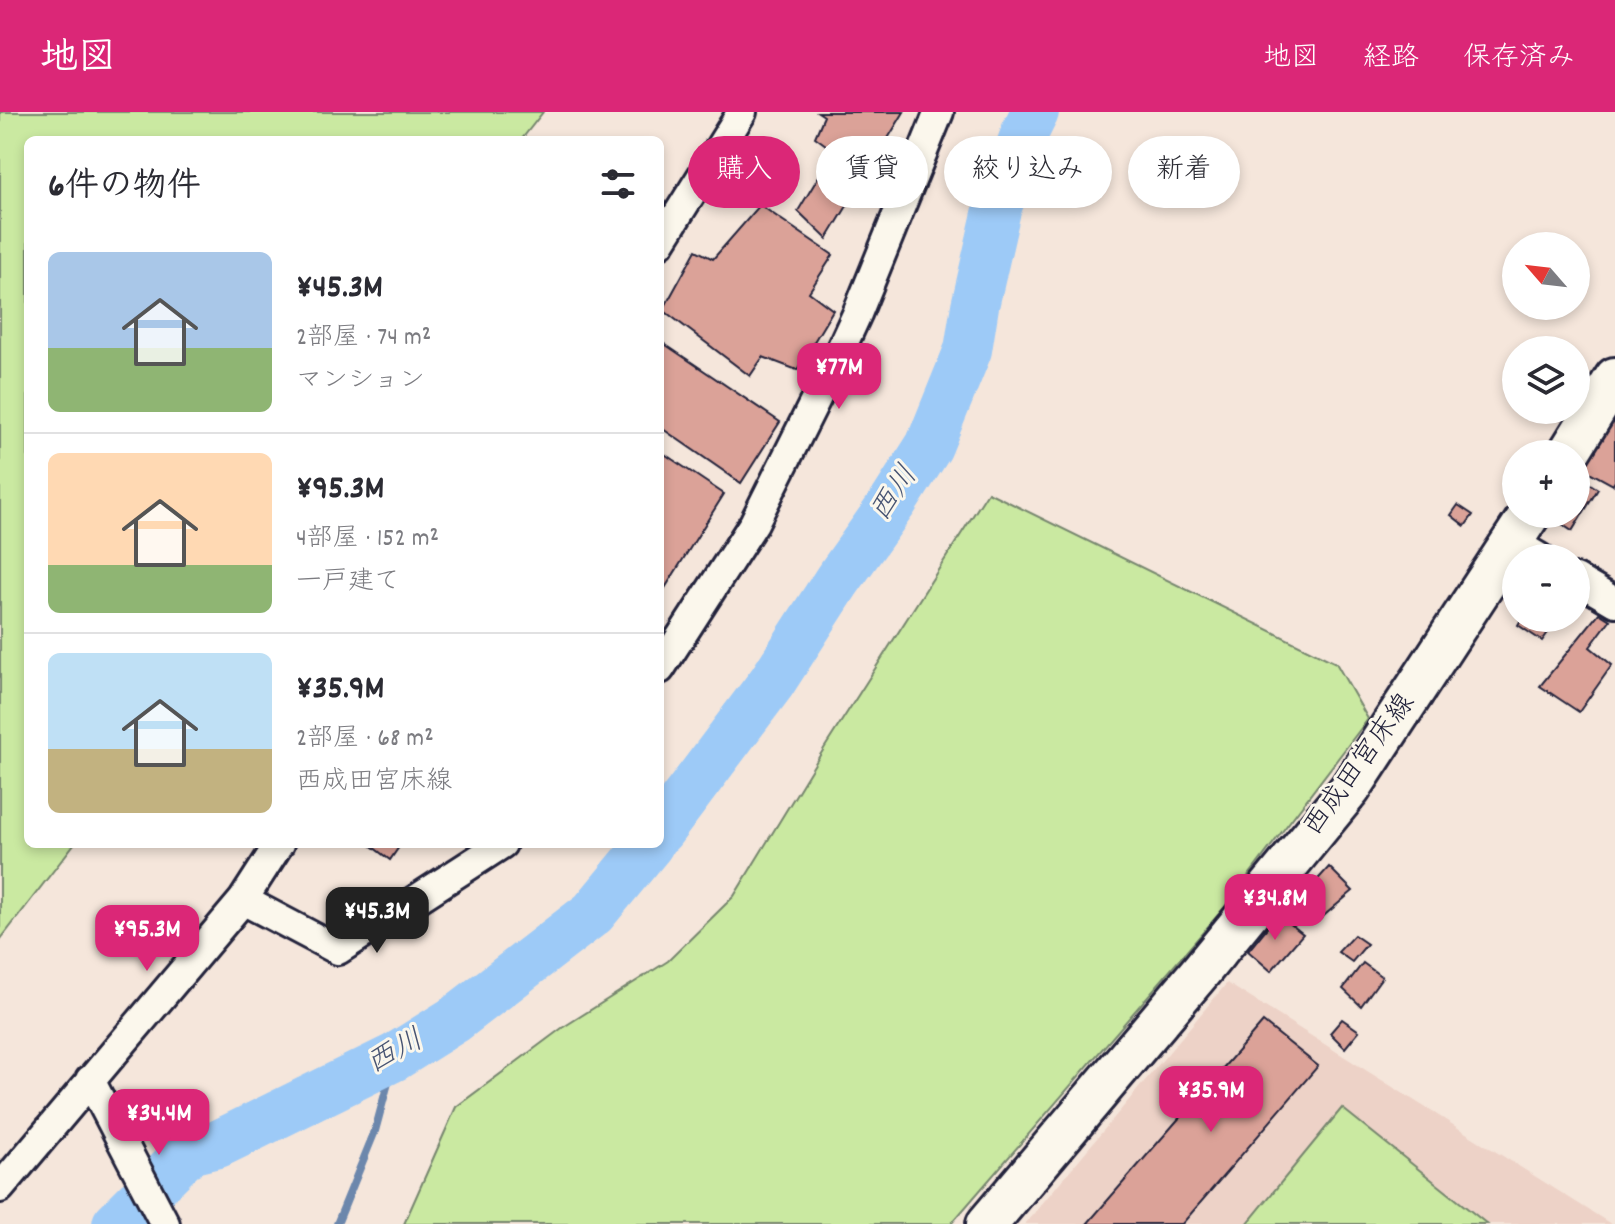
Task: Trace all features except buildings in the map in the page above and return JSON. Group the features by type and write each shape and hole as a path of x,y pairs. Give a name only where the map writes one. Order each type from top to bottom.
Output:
{"main road":[{"path":"1577,440 1615,378"},
{"name":"西成田宮床線","path":"987,1224 1350,789 1528,538"}],"street":[{"path":"664,237 742,112"},
{"path":"664,663 754,523 825,381 857,314 939,112"},
{"path":"1590,587 1615,602"},
{"path":"0,1188 243,900 276,848"},
{"path":"243,900 338,950 496,848"},
{"path":"90,1080 165,1224"}],"shaded area":[{"path":"1227,983 1611,1224 1025,1224"}],"green space":[{"path":"0,112 543,112 524,136 24,136 24,848 71,848 0,940"},
{"path":"988,492 1336,663 1368,719 1224,908 951,1224 404,1224 456,1107 562,1028 668,961 734,896"},
{"path":"1342,1108 1487,1224 1247,1224"}],"waterway":[{"name":"西川","path":"664,826 772,682 929,446 968,350 997,210 1035,112"},
{"name":"西川","path":"116,1224 189,1151 218,1144 395,1057 454,1020 593,913 647,848"},
{"path":"337,1224 375,1131 395,1057"}]}
